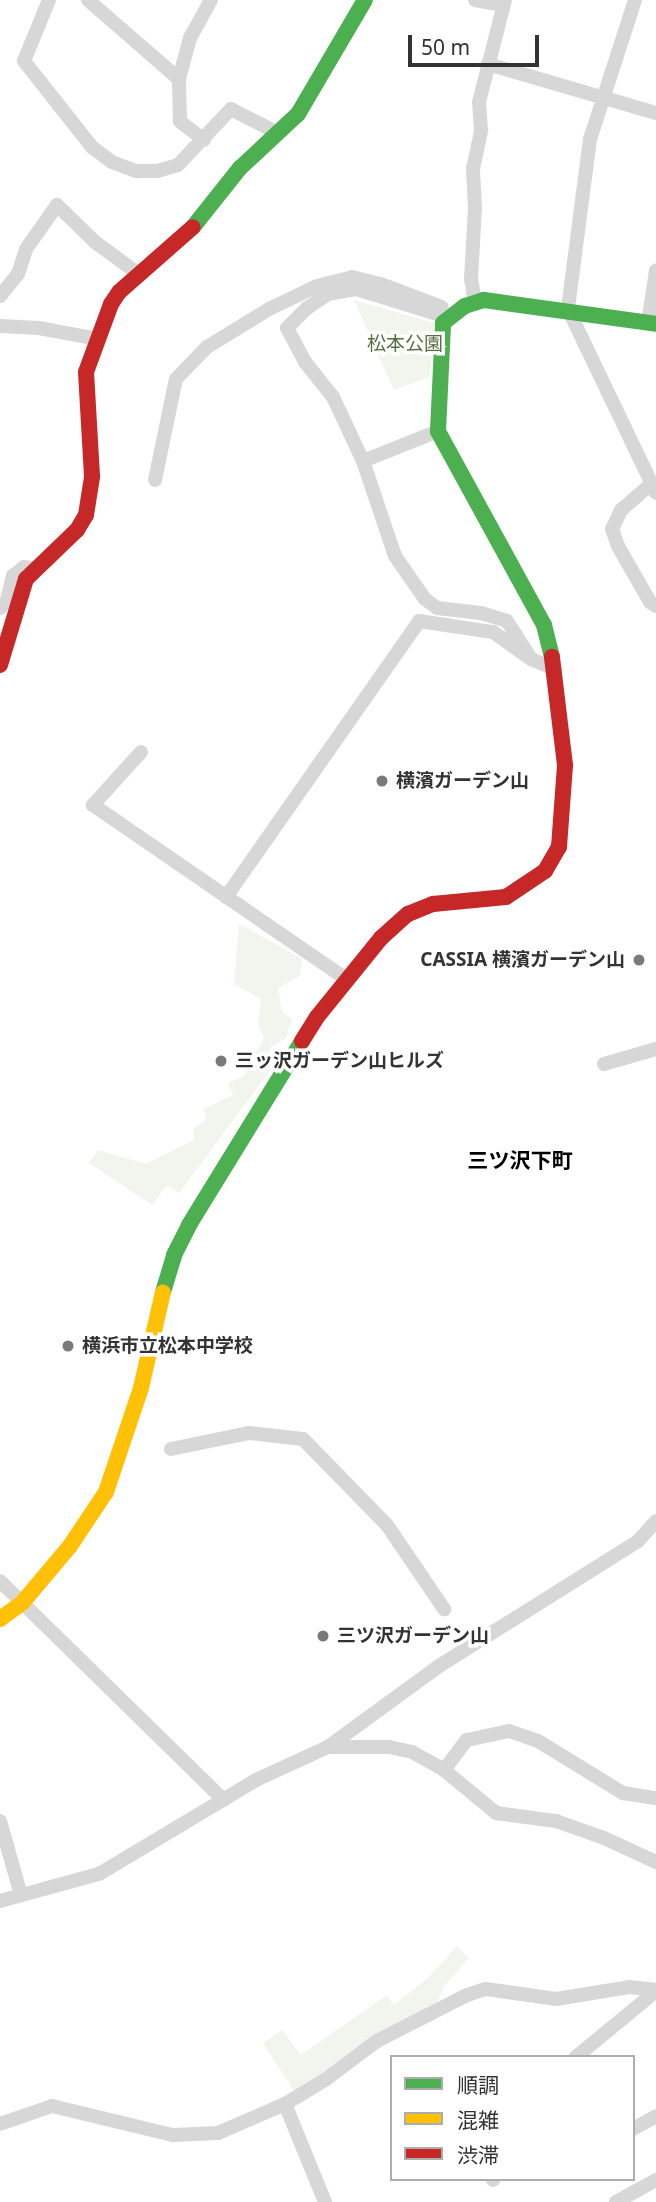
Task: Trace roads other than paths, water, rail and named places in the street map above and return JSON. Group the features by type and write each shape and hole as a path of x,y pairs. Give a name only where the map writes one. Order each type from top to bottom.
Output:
{"street":[{"path":"88,0 179,79"},
{"path":"204,140 180,121 179,79 190,38 211,0"},
{"path":"0,665 26,579 77,530 86,515 92,476 84,389 86,372 97,339 119,292 190,231 240,168 298,114 314,91 365,0"},
{"path":"475,0 504,3 479,102 481,130 472,169 475,208 471,279 475,303"},
{"path":"635,0 590,139 568,309 654,488 621,510 612,529 618,546 650,602 656,606"},
{"path":"48,1 24,61 92,147 112,162 136,171 157,171 178,165 231,109 276,132"},
{"path":"488,64 656,113"},
{"path":"0,296 18,274 26,249 57,205 95,242 140,275"},
{"path":"0,1619 22,1603 90,1520 106,1492 141,1388 165,1280 189,1225 317,1017 381,938 408,914 433,904 506,897 526,886 553,859 559,846 564,813 565,765 555,669 544,625 438,431 443,323 484,300 568,309 652,323 656,271"},
{"path":"155,480 177,379 207,347 268,309 317,286 352,277 381,284 454,315"},
{"path":"454,315 356,289 328,294 307,308 287,328 305,362 333,397 363,461 395,556 425,599 437,608 481,613 507,621 531,659"},
{"path":"0,326 39,328 97,339"},
{"path":"363,461 438,431"},
{"path":"0,608 7,601 13,576 24,567 35,569"},
{"path":"226,897 419,621 494,632 531,659 555,669"},
{"path":"141,752 93,805 348,980"},
{"path":"604,1065 656,1049"},
{"path":"171,1449 249,1433 303,1439 387,1525 444,1609"},
{"path":"0,1901 99,1874 258,1779 328,1747 439,1666 650,1535 656,1521"},
{"path":"0,1581 224,1800"},
{"path":"444,1770 467,1740 509,1731 538,1741 623,1793 656,1798"},
{"path":"328,1747 389,1747 412,1752 444,1770 496,1813 556,1821 604,1838 656,1862"},
{"path":"0,1821 21,1895"},
{"path":"0,2124 52,2106 162,2133 195,2136 228,2130 285,2104 325,2080 377,2041 467,1995 486,1989 556,2000 629,1987 656,1991"},
{"path":"578,2055 656,1991"},
{"path":"285,2104 325,2202"},
{"path":"635,2128 656,2116"},
{"path":"616,2202 656,2180"}],"place":[{"name":"横濱ガーデン山","path":"382,781"},
{"name":"CASSIA 横濱ガーデン山","path":"639,960"},
{"name":"三ッ沢ガーデン山ヒルズ","path":"221,1061"},
{"name":"横浜市立松本中学校","path":"68,1346"},
{"name":"三ツ沢ガーデン山","path":"323,1636"}],"district":[{"name":"三ツ沢下町","path":"520,1160"}],"park label":[{"name":"松本公園","path":"405,344"}]}
